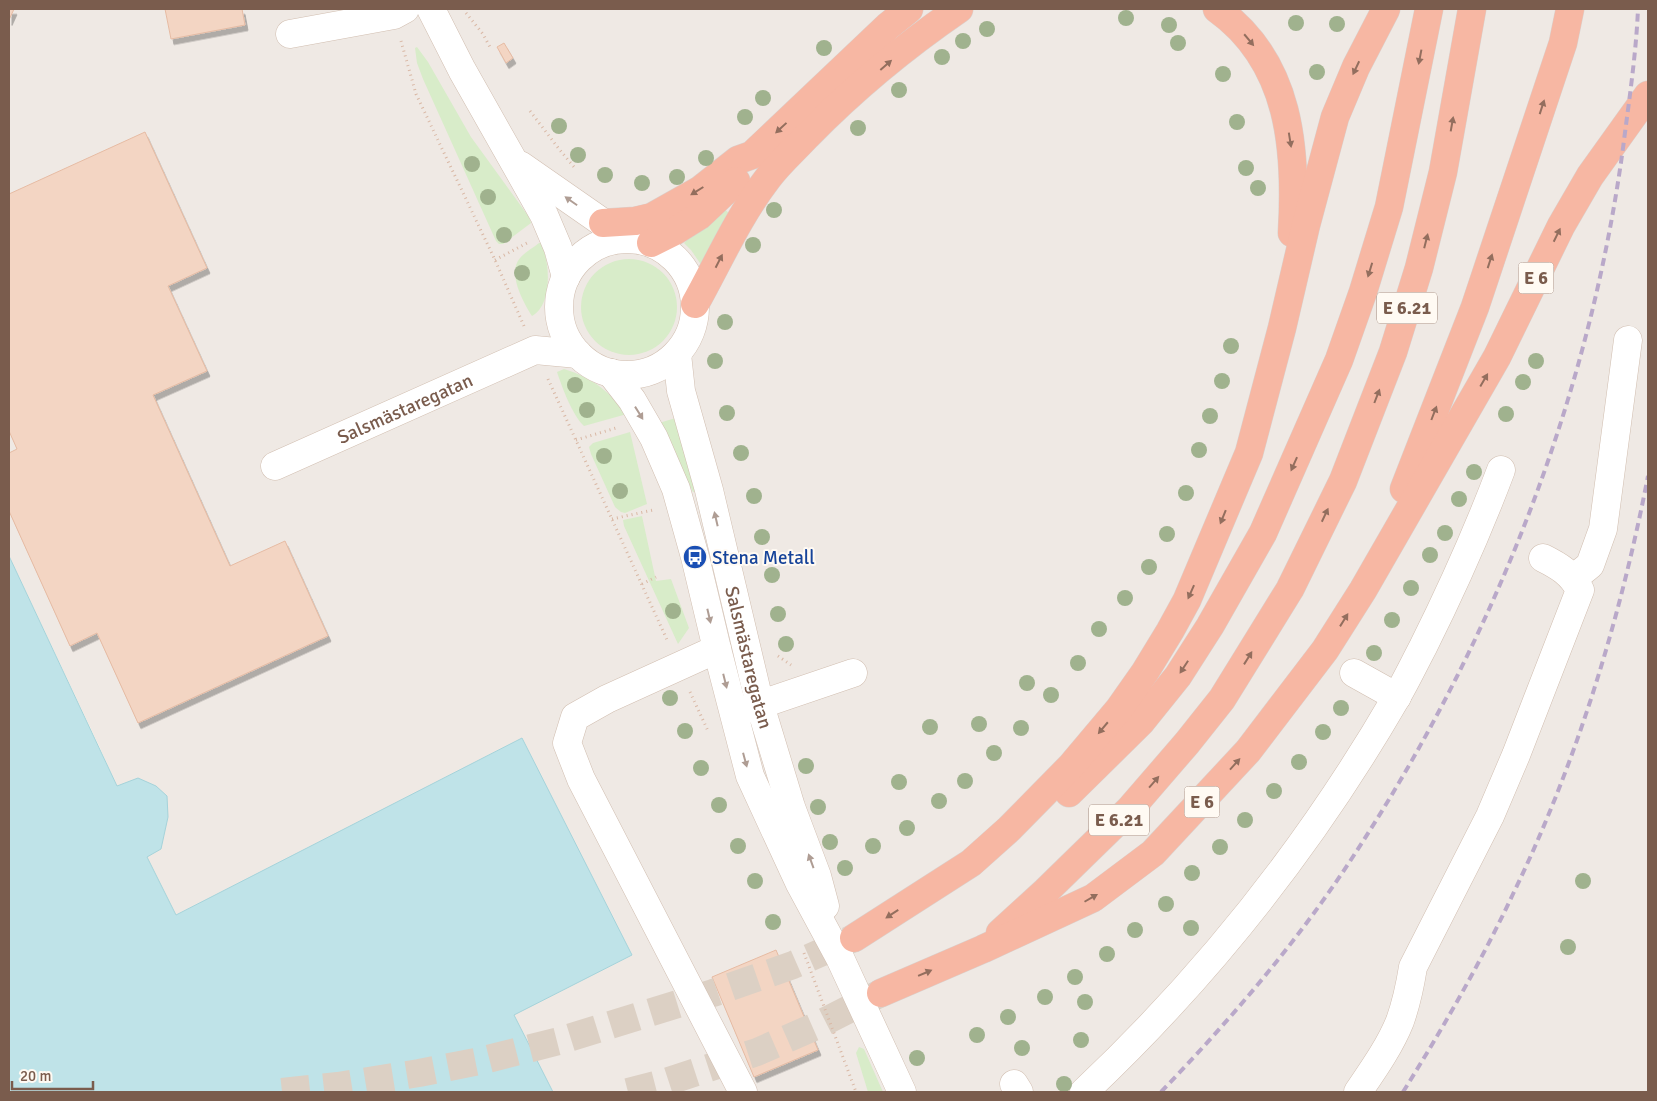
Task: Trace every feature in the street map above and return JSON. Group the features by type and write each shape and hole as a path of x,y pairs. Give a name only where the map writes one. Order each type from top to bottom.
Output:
{"highway":[{"path":"603,223 635,221 652,217 700,190 738,160 752,155 888,26 909,9"},
{"path":"832,81 924,9"},
{"path":"696,304 740,218 768,177 849,96 930,29 959,9"},
{"path":"1217,9 1247,36 1260,53 1273,77 1285,108 1293,160 1292,235 1277,323 1249,453"},
{"path":"930,890 971,863 1071,766 1119,709 1145,672 1187,600 1249,453 1335,117 1356,67 1386,9"},
{"name":"E 6.21","path":"847,948 930,890 975,868 1033,828 1141,722 1178,676 1210,626 1263,532 1339,360 1360,301 1389,207 1429,9"},
{"name":"E 6.21","path":"881,993 983,949 1130,809 1222,699 1285,597 1343,481 1394,352 1419,268 1443,172 1472,9"},
{"path":"1363,590 1417,459 1475,307 1563,43 1570,9"},
{"name":"E 6","path":"983,949 1093,898 1153,853 1209,794 1259,737 1325,650 1363,590 1497,357 1561,226 1585,184 1648,95"},
{"path":"638,241 676,231 699,216 747,169 752,155"}],"street":[{"name":"Salsmästaregatan","path":"430,9 462,70 515,161 550,228 566,276"},
{"path":"290,34 399,12"},
{"name":"Salsmästaregatan","path":"515,161 603,223 638,241 672,255 682,267 693,288 696,304 691,331 677,354 663,365 647,372 629,375 611,373 593,366 578,354 570,344 564,332 559,307 562,286 566,276 581,257 591,250 602,244 638,241"},
{"path":"559,307 548,330 535,350 578,354"},
{"path":"1574,578 1590,565 1603,529 1628,340"},
{"name":"Salsmästaregatan","path":"275,466 535,350"},
{"name":"Salsmästaregatan","path":"677,354 681,391 709,490 760,705 792,807 817,876 847,948 902,1092"},
{"name":"Salsmästaregatan","path":"611,373 632,400 662,452 676,489 695,556 750,776 798,882 847,948"},
{"path":"1084,1092 1117,1061 1226,942 1322,816 1397,697 1451,591 1480,527 1501,470"},
{"path":"1358,1092 1379,1060 1400,1022 1409,992 1413,968 1490,816 1516,755 1542,683 1571,616 1580,590 1574,578 1542,558"},
{"name":"Salsmästaregatan","path":"717,649 607,699 575,717 566,743 581,779 743,1092"},
{"path":"733,713 853,673"},
{"path":"1354,673 1397,697"}],"path":[{"path":"463,9 484,34 492,49"},
{"path":"399,12 416,94 495,260"},
{"path":"642,584 656,577"}],"shaded area":[{"path":"9,9 1648,9 1648,1092 553,1092 514,1015 522,739 176,915 147,857 100,748 9,556"}],"green space":[{"path":"417,47 428,62 471,137 529,217 531,223 503,244 499,244 496,241 423,79 417,63 415,48"},
{"path":"722,207 730,214 702,266 684,243"},
{"path":"541,243 544,251 548,282 544,302 532,316 524,303 515,271 516,264 520,258"},
{"path":"629,259 647,262 663,273 674,289 677,307 674,325 663,341 647,352 629,355 611,352 595,341 584,325 581,307 584,289 595,273 611,262"},
{"path":"564,369 599,386 627,414 584,426 572,408 559,378 557,372"},
{"path":"679,417 701,490 693,492 659,423"},
{"path":"630,432 647,504 625,513 615,507 589,447 593,443"},
{"path":"642,516 656,581 671,579 689,628 678,644 624,526 623,520"},
{"path":"859,1047 864,1049 883,1092 868,1092 856,1053"}],"water":[{"path":"9,556 117,786 138,778 156,786 167,796 168,817 161,849 147,857 176,915 522,738 632,955 514,1015 553,1092 9,1092"}],"building":[{"path":"9,9 14,9 9,20"},
{"path":"165,9 242,9 245,25 171,39"},
{"path":"504,43 513,58 506,63 497,47"},
{"path":"145,132 207,268 168,286 207,371 153,395 230,566 285,541 328,636 138,723 97,633 70,646 9,511 9,453 17,449 9,431 9,194"},
{"path":"776,950 818,1050 754,1077 712,977"}],"tunnel":[{"path":"282,1092 338,1086 419,1073 480,1061 559,1041 713,993 793,965 854,938"},
{"path":"628,1092 663,1083 757,1052 814,1027 881,993"}],"railway":[{"path":"1161,1092 1214,1036 1264,977 1312,916 1356,852 1406,771 1451,688 1492,602 1528,515 1560,425 1586,334 1607,242 1623,148 1634,61 1638,9"},
{"path":"1403,1092 1447,1019 1488,945 1536,844 1557,793 1594,690 1610,637 1637,530 1648,476"}],"place":[{"name":"Stena Metall","path":"695,557"}]}
